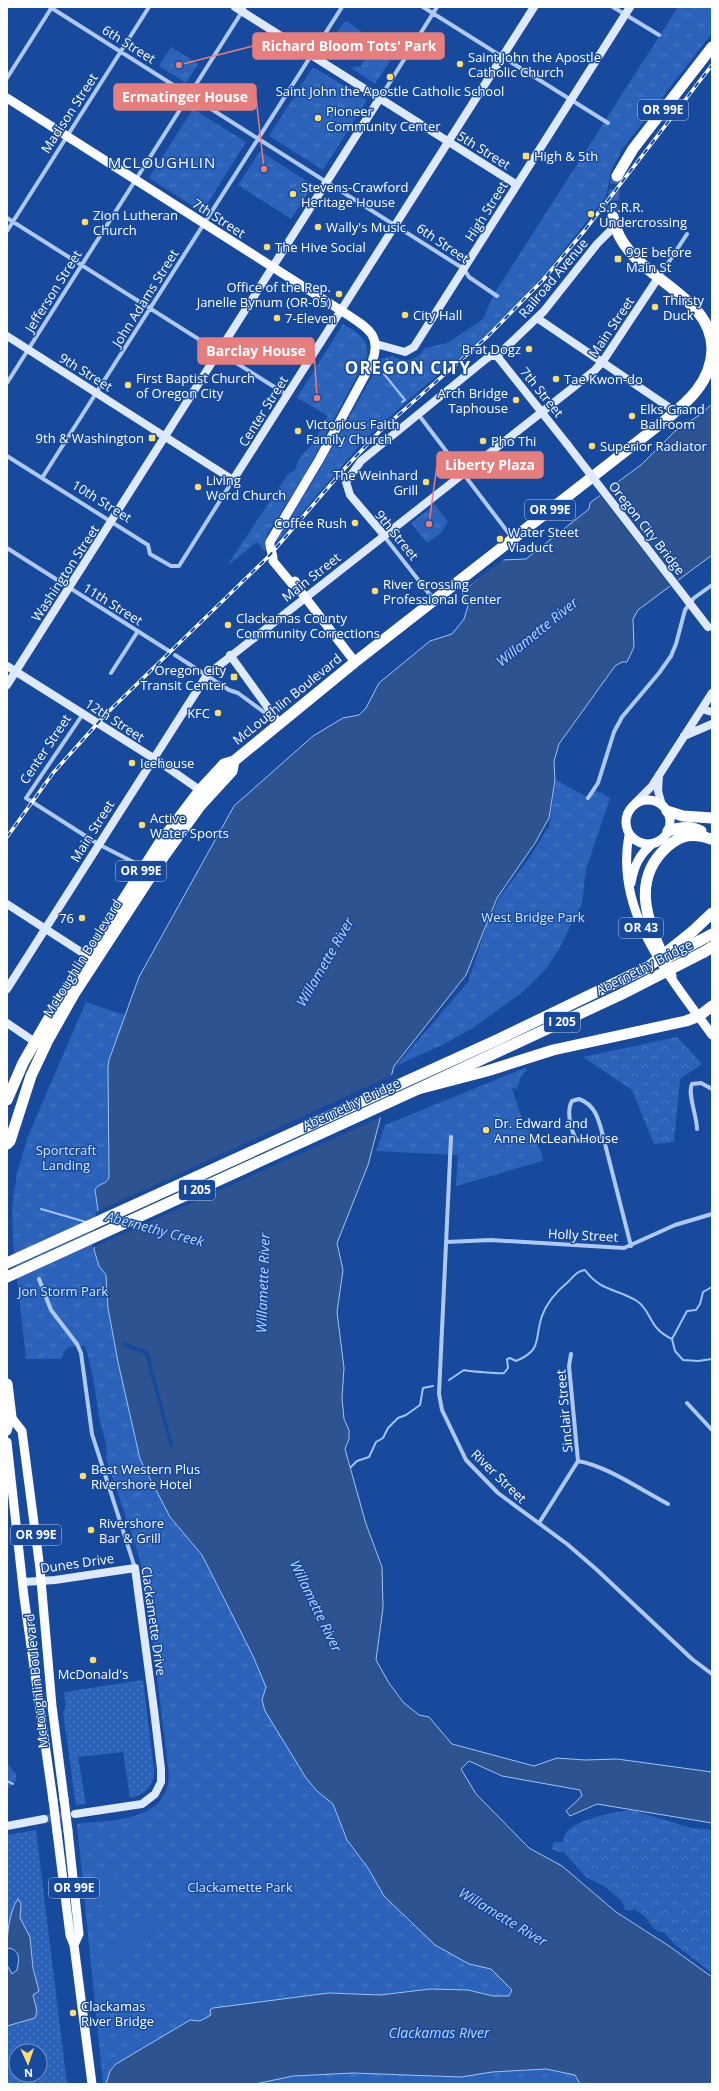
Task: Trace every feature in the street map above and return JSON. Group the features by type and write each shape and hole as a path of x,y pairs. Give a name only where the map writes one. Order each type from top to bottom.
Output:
{"highway":[{"name":"OR 99E","path":"617,176 633,149 712,47"},
{"name":"McLoughlin Boulevard","path":"7,1100 23,1063 35,1042 91,958 164,856 224,764 234,761 279,722 676,412 691,398 704,381 711,360 712,346 706,325 699,313 638,262 626,248 614,221"},
{"name":"McLoughlin Boulevard","path":"7,1144 10,1141 24,1093 40,1057 74,994 91,958 143,868 175,821 204,793"},
{"path":"664,808 683,816 712,818"},
{"path":"668,831 678,828 692,827 700,830 712,840"},
{"path":"671,976 647,914 644,901 648,875 659,854 681,837 699,835 712,840"},
{"path":"648,967 693,931 712,913"},
{"name":"Abernethy Bridge","path":"7,1263 499,1039 648,967 712,934"},
{"name":"Abernethy Bridge","path":"7,1277 622,994 708,949"},
{"path":"418,1089 487,1071 553,1050 699,1016 712,1006"},
{"name":"McLoughlin Boulevard","path":"7,1384 8,1417"}],"main road":[{"name":"7th Street","path":"7,98 67,135 272,268 341,310 368,329 376,344"},
{"path":"355,662 304,597 296,586 296,582 277,557 272,555 270,546 271,538 326,446 372,362 376,344"},
{"path":"636,803 649,800 664,808 670,824 668,831"},
{"name":"OR 43","path":"636,803 627,814 626,828 629,835 626,869 641,928 653,949 712,1035"},
{"name":"OR 43","path":"630,886 636,864 645,850 658,841 668,831"},
{"path":"629,835 639,842 652,844"},
{"name":"McLoughlin Boulevard","path":"7,1431 8,1417"},
{"name":"McLoughlin Boulevard","path":"8,1417 22,1431 79,1934 74,1945"},
{"name":"McLoughlin Boulevard","path":"7,1442 23,1582 70,1935 74,1945 84,2012 92,2084"}],"street":[{"name":"6th Street","path":"51,7 120,53 464,269 468,276 497,296"},
{"path":"7,78 51,7"},
{"name":"Madison Street","path":"7,231 149,7"},
{"name":"John Adams Street","path":"42,478 342,7"},
{"path":"423,7 608,123"},
{"name":"Washington Street","path":"7,685 70,588 437,7"},
{"name":"Center Street","path":"180,566 233,480 534,7"},
{"path":"613,7 659,35"},
{"name":"High Street","path":"376,344 405,352 414,347 630,7"},
{"name":"5th Street","path":"241,8 311,55 517,184"},
{"name":"Jefferson Street","path":"7,383 189,96 241,8"},
{"path":"7,218 287,395"},
{"name":"Railroad Avenue","path":"346,482 355,467 368,453 486,359 490,356 497,356 537,318 614,221"},
{"name":"Main Street","path":"7,990 152,758 207,675 230,655 594,371 603,362 687,234"},
{"path":"537,318 676,412"},
{"name":"9th Street","path":"7,336 233,480"},
{"name":"7th Street","path":"497,356 567,444"},
{"path":"418,414 513,539"},
{"name":"Oregon City Bridge","path":"567,444 710,630"},
{"name":"10th Street","path":"7,456 148,545 150,554 171,566 180,566"},
{"name":"9th Street","path":"346,482 350,495 436,600"},
{"name":"11th Street","path":"7,548 169,651"},
{"path":"588,798 598,783 614,732 622,717 659,674 671,656 676,644 685,610 694,598 712,585"},
{"path":"111,673 138,631"},
{"path":"175,655 229,690 238,693 279,722"},
{"path":"230,655 279,722"},
{"name":"12th Street","path":"7,666 152,758 204,793"},
{"name":"OR 43","path":"636,803 652,786 712,693"},
{"path":"702,709 712,712"},
{"name":"Center Street","path":"83,714 26,798 98,844"},
{"path":"684,737 712,724"},
{"path":"659,775 658,791 664,808"},
{"path":"98,844 143,868"},
{"path":"7,904 91,958"},
{"path":"7,1023 35,1042"},
{"path":"697,1129 696,1114 690,1092 692,1084 697,1083 712,1089"},
{"path":"603,1136 581,1141 576,1140 571,1124 570,1109 574,1100 581,1100 595,1111 603,1136 631,1246"},
{"name":"River Street","path":"451,1137 446,1228 447,1242 438,1394 442,1410 466,1460 498,1493 567,1544 692,1659 712,1674"},
{"name":"Holly Street","path":"447,1242 490,1240 624,1248 669,1227 712,1214"},
{"name":"Clackamette Drive","path":"39,1279 51,1310 77,1344 81,1353 92,1434 135,1568 161,1779 157,1790 146,1802 133,1807 75,1814"},
{"name":"Sinclair Street","path":"571,1354 569,1366 578,1461 586,1462 611,1473 668,1504"},
{"path":"687,1402 712,1430"},
{"path":"539,1524 578,1461"},
{"name":"Dunes Drive","path":"23,1582 135,1568"},
{"path":"7,1826 44,1819"}],"green space":[{"path":"678,7 712,7 712,33 623,148 611,171 606,197 543,276 508,315 365,439 277,542 373,375 379,359 392,356 404,361 412,359 420,355 425,348 447,343 483,319 494,294"},
{"path":"344,22 348,22 361,31 353,38 347,40 335,35"},
{"path":"375,44 393,56 375,84 351,68 358,66 360,67"},
{"path":"171,47 198,64 186,83 159,66"},
{"name":"Pioneer Community Center","path":"313,67 367,100 323,170 269,136"},
{"path":"193,109 246,142 202,212 149,178"},
{"path":"260,151 313,185 291,219 238,185"},
{"path":"343,324 358,333 364,341 367,350 367,357 304,476 267,534 265,552 257,542 227,566 288,474 295,470 299,459 313,443 328,416 297,398"},
{"path":"435,505 448,522 441,533 427,543 411,523"},
{"name":"West Bridge Park","path":"556,780 589,798 595,790 610,798 586,869 582,903 558,951 545,970 524,991 473,1028 446,1043 396,1066 468,982 487,924 499,898 530,857 549,826"},
{"name":"Clackamette Park","path":"86,1002 125,1015 108,1067 109,1177 107,1181 95,1190 98,1210 94,1250 99,1266 106,1275 108,1308 118,1362 140,1459 170,1517 202,1555 253,1656 266,1687 262,1700 317,1791 333,1804 347,1840 368,1868 384,1896 469,1964 491,1969 512,1990 509,1996 493,1996 468,1990 430,1989 380,1995 329,1993 213,2008 211,2015 110,2071 106,2084 103,2084 77,1824 122,1819 136,1816 149,1810 159,1802 166,1790 169,1774 145,1579 138,1553 106,1458 106,1443 100,1421 88,1355 85,1346 77,1346 67,1349 63,1354 62,1359 26,1359 13,1244 12,1208 17,1173 28,1136"},
{"path":"677,1037 702,1064 680,1079 674,1142 654,1144 632,1090 583,1057"},
{"path":"525,1068 527,1070 521,1076 517,1089 512,1088 521,1116 541,1151 543,1161 456,1186 458,1155 376,1151 385,1125"},
{"path":"143,1680 154,1771 154,1776 150,1786 144,1793 130,1798 123,1752 78,1757 86,1804 76,1805 63,1712 66,1706 64,1692"},
{"path":"7,1763 16,1774 16,1781 7,1789"},
{"path":"631,1810 692,1828 708,1829 712,1831 712,1973 674,1944 664,1932 657,1931 641,1914 634,1909 631,1911 625,1910 622,1901 605,1887 586,1877 564,1852 558,1852 552,1849 553,1844 556,1842 563,1842 564,1836 571,1828 586,1820 606,1814"},
{"path":"36,1830 67,2084 7,2084 7,2026 35,2018 37,2011 33,1994 35,1974 30,1937 20,1918 21,1904 18,1899 13,1908 7,1934 7,1835"},
{"path":"95,1866 98,1866 100,1870 111,1870 122,1885 115,1905 102,1906 97,1901"},
{"path":"149,1914 160,1927 110,1970 98,1957"},
{"path":"546,2069 575,2075 580,2084 255,2084 293,2076 353,2073 461,2077 492,2072"}],"water":[{"path":"712,404 712,555 638,610 633,619 634,647 627,662 622,662 615,666 559,744 554,761 555,780 549,818 535,843 497,898 466,975 394,1066 368,1165 337,1243 343,1270 337,1312 344,1368 342,1398 344,1419 349,1430 349,1439 345,1449 366,1524 382,1567 383,1608 376,1660 389,1683 404,1703 419,1715 429,1717 452,1744 534,1766 557,1758 585,1760 617,1759 712,1772 712,1823 597,1804 570,1816 566,1811 582,1796 580,1790 502,1776 469,1761 461,1769 476,1794 529,1848 562,1866 616,1912 669,1946 712,1977 712,2084 580,2084 575,2075 546,2069 492,2072 461,2077 353,2073 293,2076 255,2084 106,2084 110,2071 116,2064 190,2020 200,2021 211,2015 210,2010 213,2008 329,1993 380,1995 430,1989 468,1990 493,1996 509,1996 512,1990 491,1969 469,1964 435,1945 384,1896 368,1868 347,1840 333,1804 317,1791 306,1778 265,1711 262,1700 266,1687 253,1656 202,1555 170,1517 140,1459 118,1362 108,1308 106,1275 99,1266 94,1250 98,1210 95,1190 98,1186 108,1180 109,1177 108,1067 109,1060 139,977 234,806 313,736 343,718 359,715 366,708 379,683 430,641 452,634 464,619 468,606 462,592 501,560 526,559 589,509 590,503 642,464 674,432 701,414"},
{"path":"18,1899 21,1904 20,1918 30,1937 33,1968 39,1991 33,1995 37,2011 35,2018 7,2026 7,1965 12,1974 17,1970 19,1959 16,1951 9,1948 7,1950 7,1937 12,1910"}],"pier":[{"path":"608,488 679,581 671,587 599,494"},
{"path":"506,558 460,593 460,591 500,559"},
{"path":"394,1074 384,1116 92,1248 96,1212"},
{"path":"123,1342 148,1351 173,1446 170,1447 145,1354 122,1346"}],"waterway":[{"path":"387,360 391,366"},
{"path":"388,371 384,374 405,400 402,402"},
{"name":"Abernethy Creek","path":"41,1209 86,1222"},
{"path":"449,1380 464,1370 504,1373 508,1368 507,1359 510,1358 516,1361 530,1353 536,1343 542,1316 550,1301 556,1293 574,1276 582,1271 585,1270 591,1277 603,1286 637,1301 642,1305 654,1325 664,1335 672,1339 687,1311 696,1310 700,1304 703,1292 712,1287"},
{"path":"672,1339 675,1351 683,1360 698,1361 712,1359"},
{"path":"351,1467 357,1461 369,1457 376,1442 383,1438 388,1428 398,1418 406,1415 420,1405 423,1388 433,1386"},
{"path":"7,1781 13,1784"}],"tunnel":[{"path":"613,217 613,200 617,176"},
{"path":"44,1819 71,1814"}],"railway":[{"path":"7,837 53,773 105,715 269,556 345,468 380,431 487,337 542,281 585,230 712,65"}],"place":[{"name":"Saint John the Apostle Catholic Church","path":"460,64"},
{"name":"Richard Bloom Tots' Park","path":"179,65"},
{"name":"Saint John the Apostle Catholic School","path":"390,77"},
{"name":"Pioneer Community Center","path":"318,118"},
{"name":"High & 5th","path":"526,156"},
{"name":"Ermatinger House","path":"264,169"},
{"name":"Stevens-Crawford Heritage House","path":"293,194"},
{"name":"S.P.R.R. Undercrossing","path":"591,214"},
{"name":"Zion Lutheran Church","path":"85,222"},
{"name":"Wally's Music","path":"318,227"},
{"name":"The Hive Social","path":"267,247"},
{"name":"99E before Main St","path":"618,259"},
{"name":"Office of the Rep. Janelle Bynum (OR-05)","path":"339,294"},
{"name":"Thirsty Duck","path":"655,307"},
{"name":"City Hall","path":"405,315"},
{"name":"7-Eleven","path":"277,318"},
{"name":"Brat Dogz","path":"529,349"},
{"name":"Tae Kwon-do","path":"556,379"},
{"name":"First Baptist Church of Oregon City","path":"128,385"},
{"name":"Barclay House","path":"317,398"},
{"name":"Arch Bridge Taphouse","path":"516,400"},
{"name":"Elks Grand Ballroom","path":"632,416"},
{"name":"Victorious Faith Family Church","path":"298,431"},
{"name":"9th & Washington","path":"152,438"},
{"name":"Pho Thi","path":"483,441"},
{"name":"Superior Radiator","path":"592,446"},
{"name":"The Weinhard Grill","path":"426,482"},
{"name":"Living Word Church","path":"198,487"},
{"name":"Coffee Rush","path":"355,523"},
{"name":"Liberty Plaza","path":"429,524"},
{"name":"Water Steet Viaduct","path":"500,539"},
{"name":"River Crossing Professional Center","path":"375,591"},
{"name":"Clackamas County Community Corrections","path":"228,625"},
{"name":"Oregon City Transit Center","path":"234,677"},
{"name":"KFC","path":"218,713"},
{"name":"Icehouse","path":"132,763"},
{"name":"Active Water Sports","path":"142,825"},
{"name":"76","path":"82,918"},
{"name":"Dr. Edward and Anne McLean House","path":"486,1130"},
{"name":"Best Western Plus Rivershore Hotel","path":"83,1476"},
{"name":"Rivershore Bar & Grill","path":"91,1530"},
{"name":"McDonald's","path":"93,1660"},
{"name":"Clackamas River Bridge","path":"73,2013"}],"district":[{"name":"MCLOUGHLIN","path":"162,163"},
{"name":"OREGON CITY","path":"408,368"}],"water label":[{"name":"Willamette River","path":"537,632"},
{"name":"Willamette River","path":"325,962"},
{"name":"Willamette River","path":"263,1283"},
{"name":"Willamette River","path":"316,1606"},
{"name":"Willamette River","path":"503,1917"},
{"name":"Clackamas River","path":"439,2033"}],"park label":[{"name":"Sportcraft Landing","path":"66,1158"},
{"name":"Jon Storm Park","path":"63,1291"}]}
